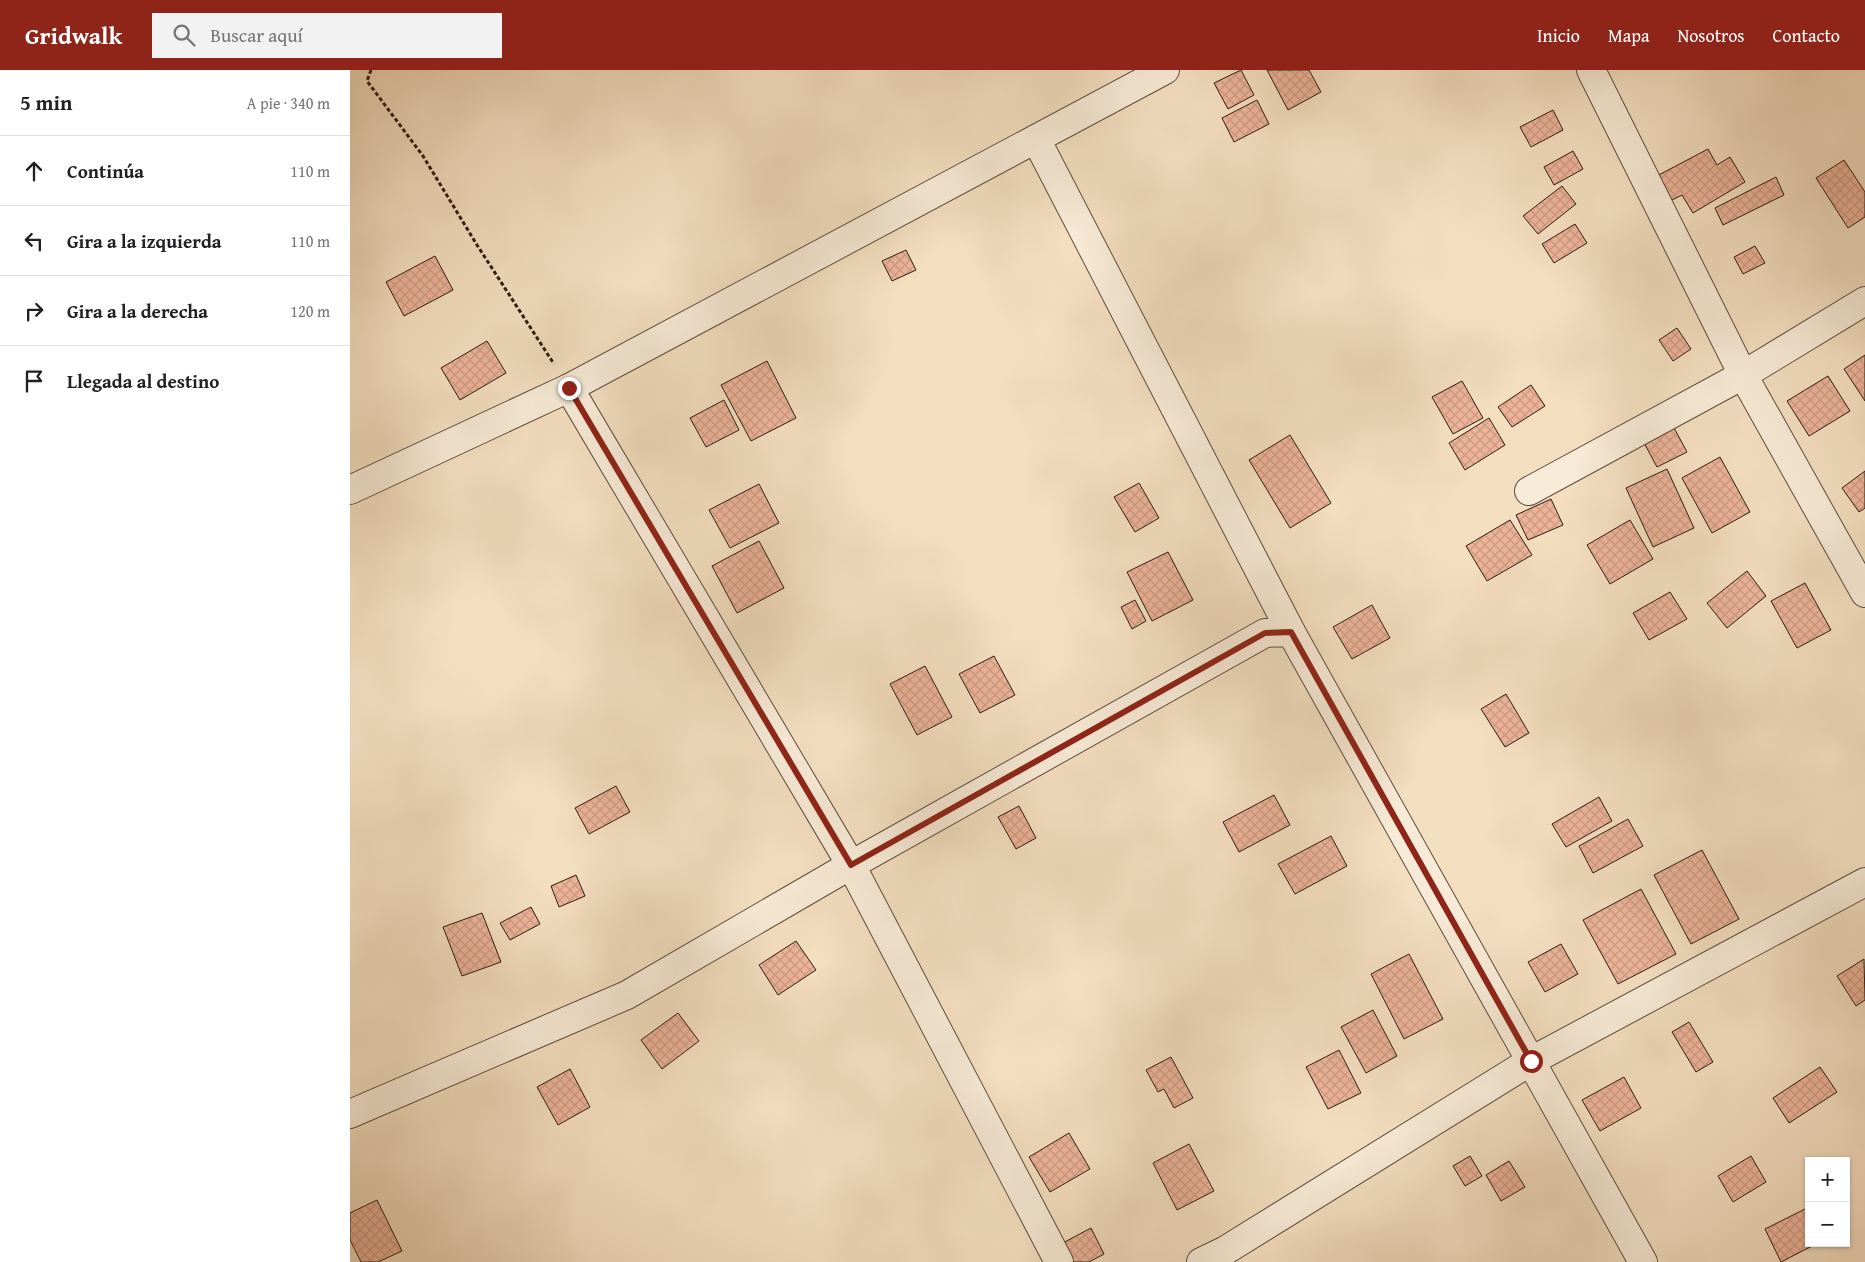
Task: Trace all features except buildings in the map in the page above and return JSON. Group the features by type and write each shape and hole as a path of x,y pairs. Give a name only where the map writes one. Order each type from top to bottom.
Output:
{"street":[{"path":"350,490 569,388 1165,70"},
{"path":"1591,70 1743,375 1865,593"},
{"path":"1036,139 1291,632 1643,1262"},
{"path":"1529,491 1743,375 1865,301"},
{"path":"569,388 851,865 1059,1262"},
{"path":"350,1114 627,995 851,865 1265,633 1291,632"},
{"path":"1201,1262 1226,1250 1531,1061 1865,882"}],"path":[{"path":"371,70 366,81 423,156 477,245 569,388"}],"route":[{"path":"569,388 851,865 1265,633 1291,632 1531,1061"}]}
